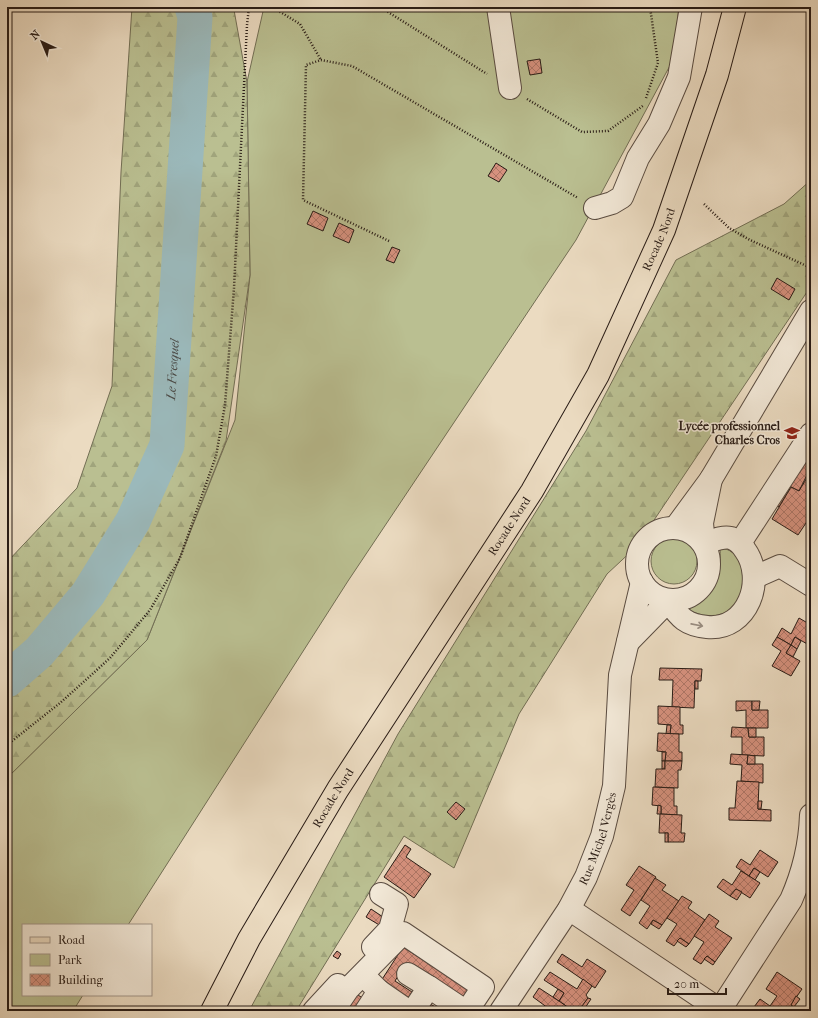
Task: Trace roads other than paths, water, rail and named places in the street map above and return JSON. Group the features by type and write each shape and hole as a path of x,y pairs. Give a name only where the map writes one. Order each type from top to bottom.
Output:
{"main road":[{"name":"Rocade Nord","path":"212,1011 249,939 338,789 532,492 598,375 664,230 717,75 735,7"}],"street":[{"path":"498,7 510,88"},
{"path":"595,208 612,203 622,197 638,158 659,124 679,77 691,7"},
{"path":"675,528 711,479 811,311"},
{"path":"740,544 811,434"},
{"path":"704,544 692,532 675,528 664,529 654,533 646,540 640,550 637,561 638,572 642,582 653,595 668,601 682,600 695,594 704,584 710,571 709,557 704,544 702,523 711,479"},
{"path":"668,601 676,612 692,625 711,627 725,624 743,612 750,601 755,577 751,560 740,544 731,538 718,538 704,544"},
{"path":"755,577 780,566 811,585"},
{"name":"Rue Michel Vergès","path":"501,1011 569,909 586,877 602,836 614,786 620,675 642,582"},
{"path":"627,643 668,601"},
{"path":"569,909 720,1010 791,900 800,880 810,836 811,815"},
{"path":"314,1011 390,929 397,904 381,894"},
{"path":"333,1011 348,990 403,933 483,987 466,1011 408,974"},
{"path":"363,975 378,991 408,1011"},
{"path":"413,1011 429,987"},
{"path":"366,1011 378,991"}],"waterway":[{"name":"Le Fresquel","path":"7,680 39,652 88,594 133,521 167,445 195,17 192,7"}],"place":[{"name":"Lycée professionnel Charles Cros","path":"792,433"}]}
